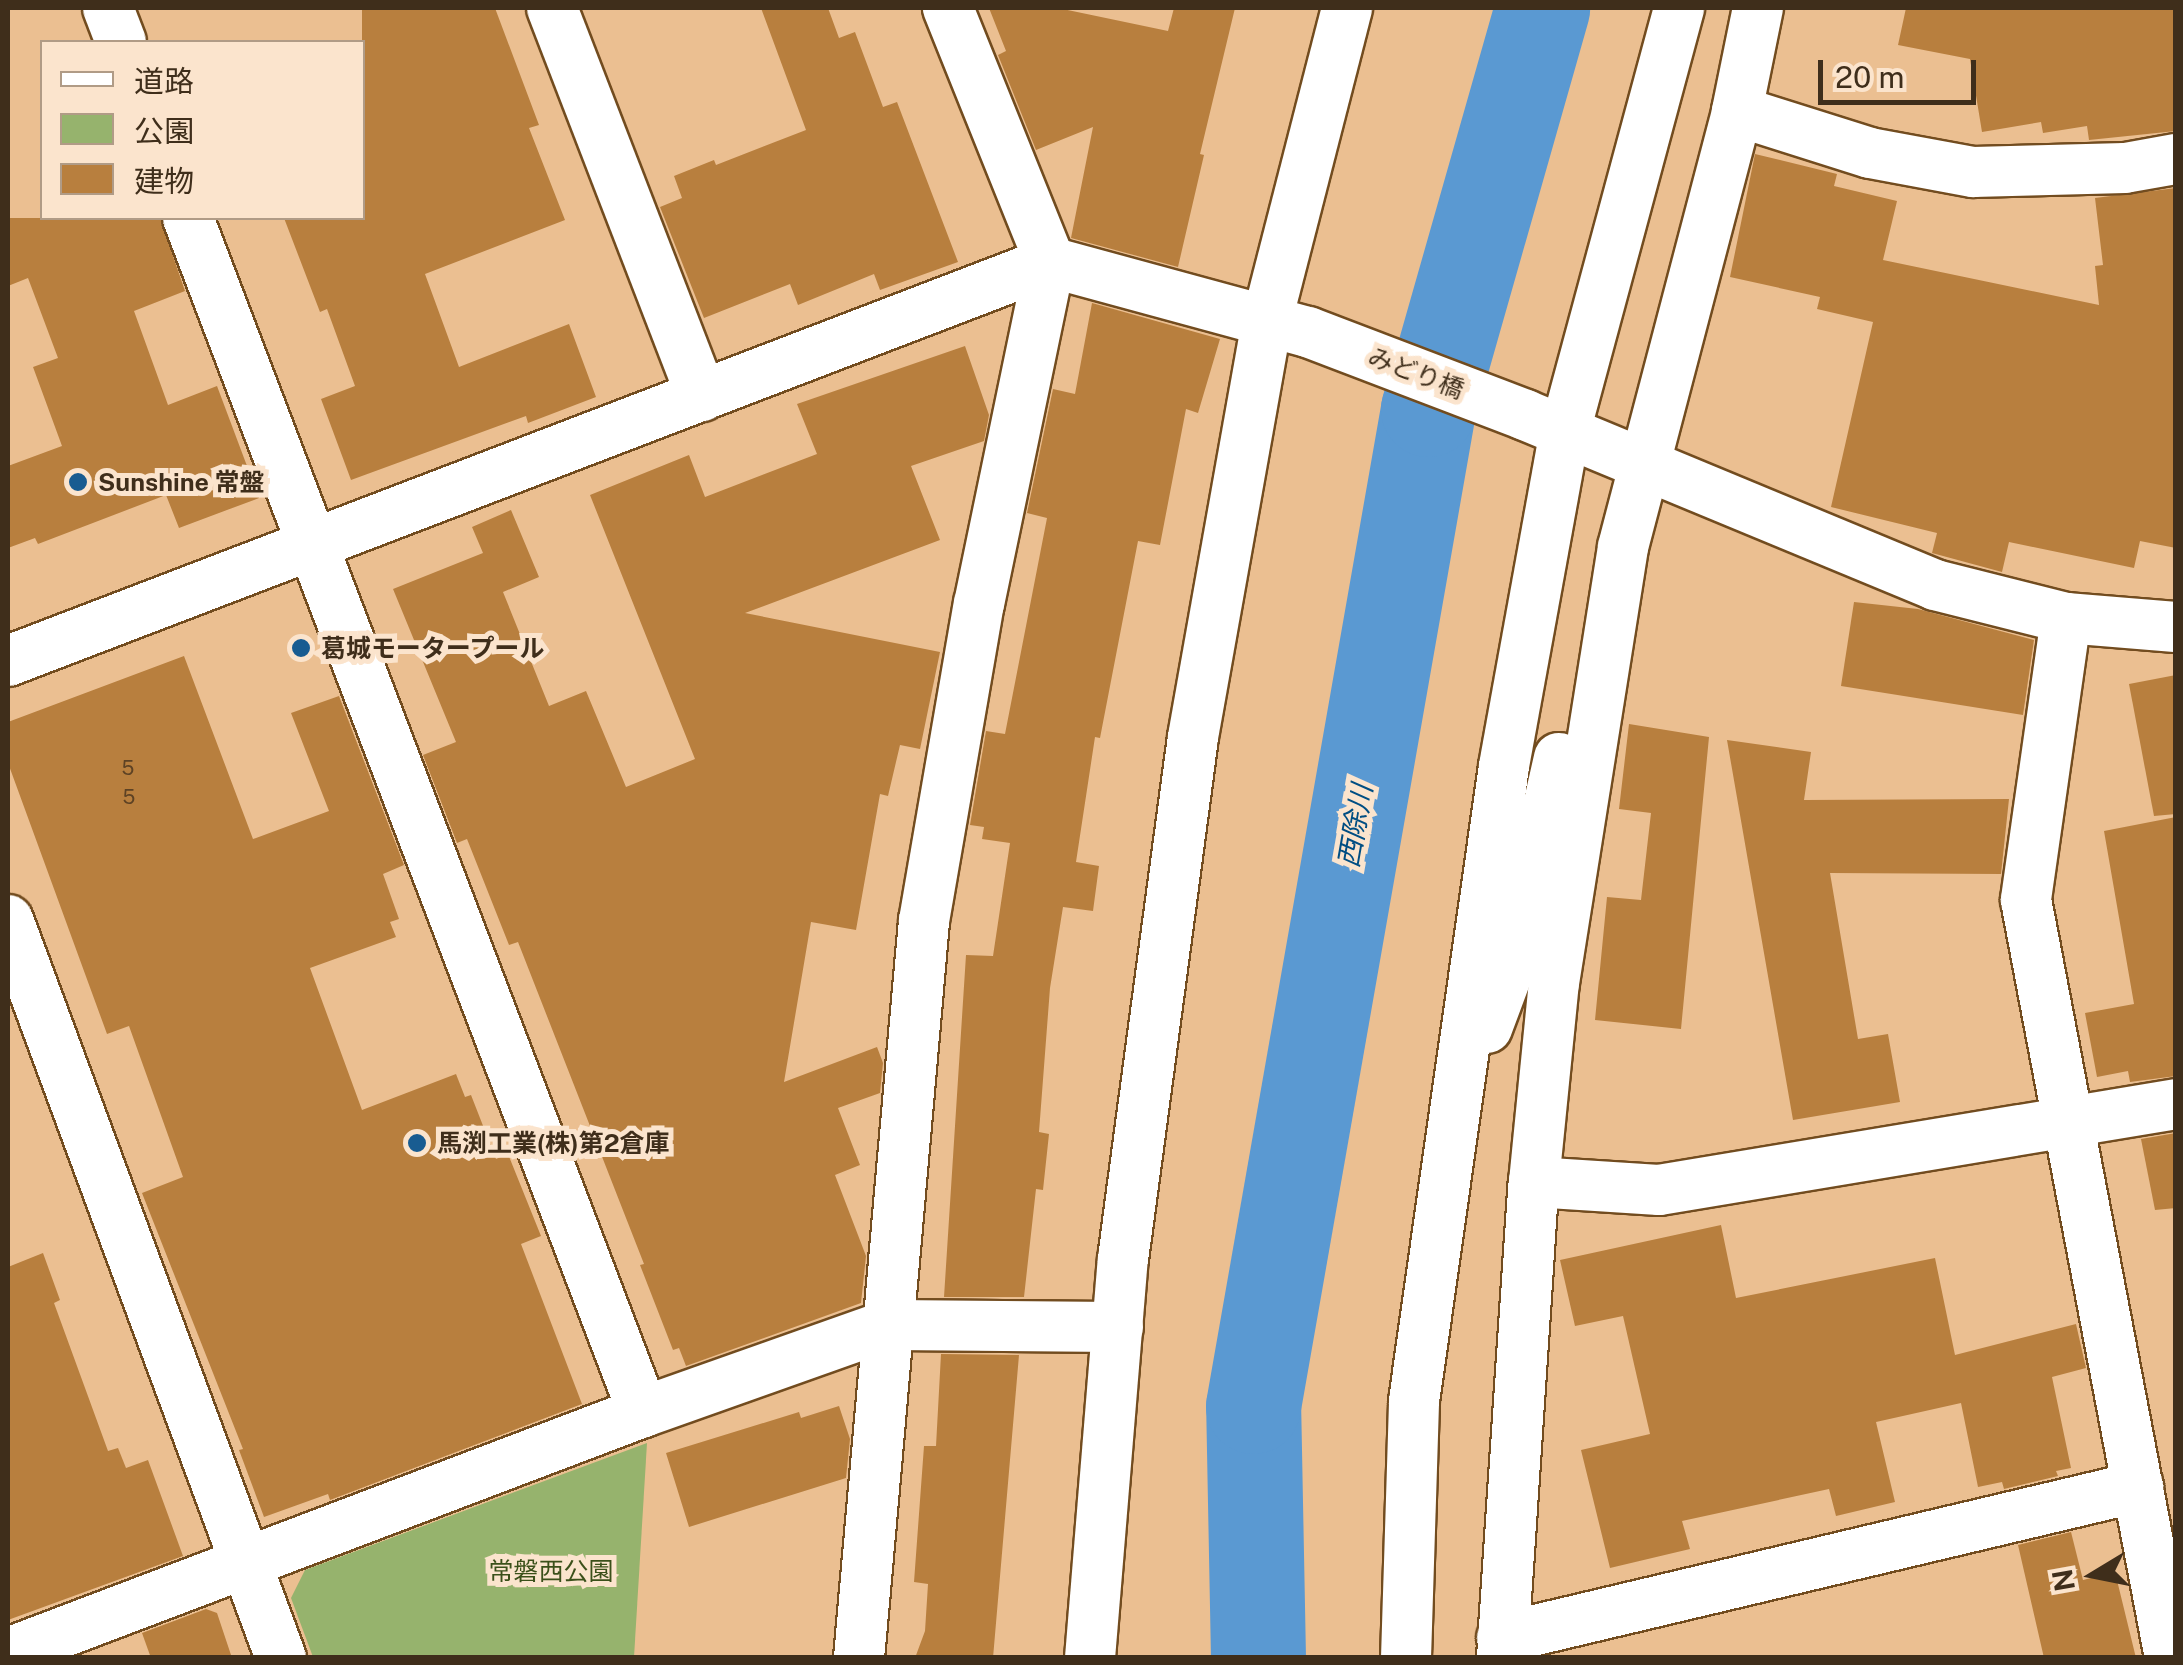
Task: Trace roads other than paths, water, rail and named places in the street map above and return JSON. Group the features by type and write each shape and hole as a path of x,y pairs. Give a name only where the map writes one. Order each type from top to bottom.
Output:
{"street":[{"path":"108,8 120,40"},
{"path":"552,8 702,396"},
{"path":"859,1658 924,921 980,604 1050,262 948,8"},
{"path":"1090,1658 1124,1260 1193,737 1287,326 1347,8"},
{"path":"1406,1658 1414,1401 1504,766 1545,423 1680,8"},
{"path":"1452,1122 1515,953 1584,646 1623,548 1647,465 1737,111 1758,8"},
{"path":"1737,111 1870,153 1974,172 2125,168 2176,159"},
{"path":"189,220 643,1412"},
{"path":"8,661 1050,262"},
{"name":"みどり橋","path":"1050,262 1287,326 1545,423 1935,585 2066,618 2176,627"},
{"path":"1623,548 1554,982 1534,1182 1502,1648 2138,1487"},
{"path":"2066,618 2026,900 2170,1658"},
{"path":"8,920 281,1658"},
{"path":"1534,1182 1659,1190 2176,1104"},
{"path":"8,1652 643,1412 890,1325 1118,1327"}],"waterway":[{"name":"西除川","path":"1258,1658 1253,1406 1428,409 1542,8"}],"place":[{"name":"Sunshine 常盤","path":"78,482"},
{"name":"葛城モータープール","path":"301,648"},
{"name":"馬渕工業(株)第2倉庫","path":"417,1143"}],"park label":[{"name":"常磐西公園","path":"551,1571"}]}
